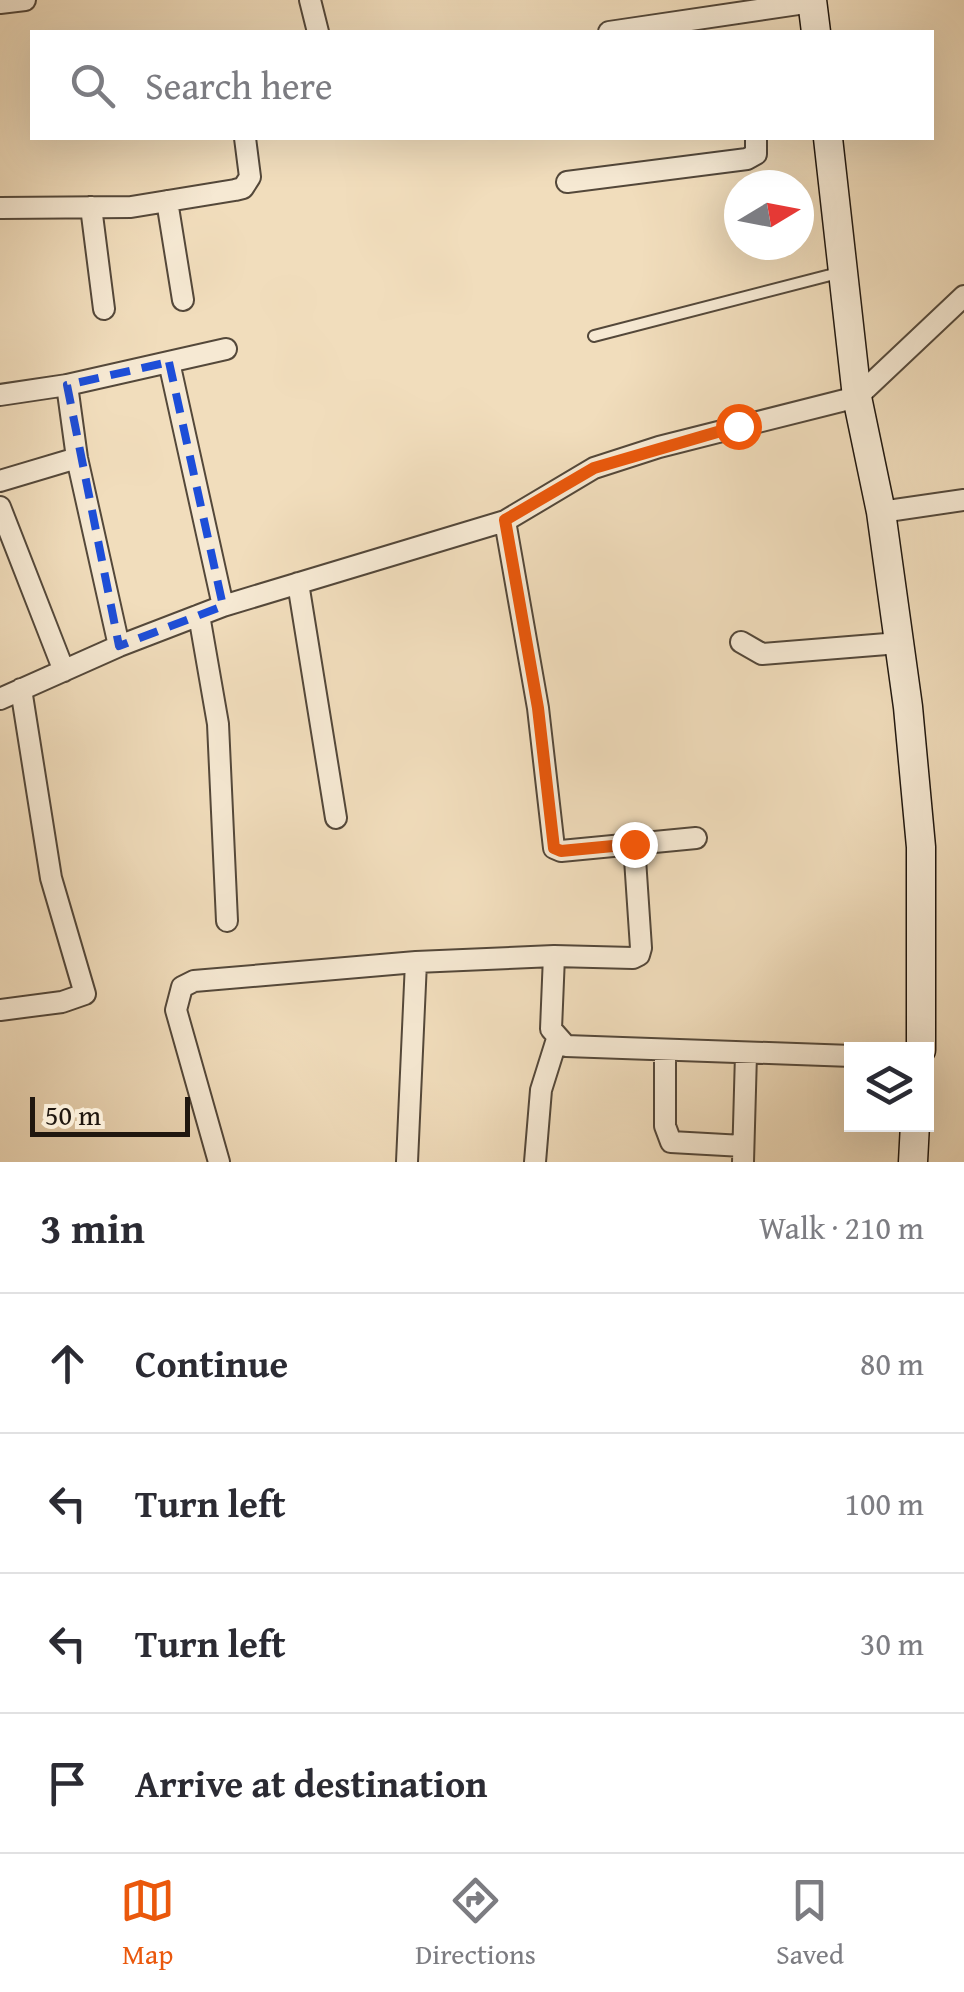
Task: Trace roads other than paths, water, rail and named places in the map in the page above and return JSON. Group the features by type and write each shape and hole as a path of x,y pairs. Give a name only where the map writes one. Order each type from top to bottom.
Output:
{"street":[{"path":"0,2 25,0"},
{"path":"310,0 318,30"},
{"path":"622,30 812,1 816,30"},
{"path":"0,208 132,207 243,188 250,177 245,140"},
{"path":"567,182 747,159 756,154 756,140"},
{"path":"828,140 857,397 881,512 921,847 921,1042"},
{"path":"168,201 184,300"},
{"path":"91,207 104,308"},
{"path":"0,699 119,646 224,606 505,520 594,468 659,447 857,397 964,296"},
{"path":"0,395 67,386 226,349"},
{"path":"169,362 224,606"},
{"path":"67,386 78,458 119,646"},
{"path":"0,481 78,458"},
{"path":"881,512 964,500"},
{"path":"0,507 64,671"},
{"path":"505,520 538,708 554,848 561,851 696,838"},
{"path":"298,582 336,818"},
{"path":"199,616 218,724 227,921"},
{"path":"741,642 762,654 899,642"},
{"path":"0,1010 62,1002 85,994 51,878 22,689"},
{"path":"219,1162 176,1010 182,987 194,981 416,962 554,956 632,958 639,955 641,948 634,844"},
{"path":"554,956 551,1029 566,1046 844,1056"},
{"path":"408,1162 416,962"},
{"path":"534,1162 541,1090 557,1039"},
{"path":"665,1051 667,1136 672,1142 743,1154 746,1054"},
{"path":"913,1162 915,1132"}],"lane":[{"path":"594,336 843,272"}]}
